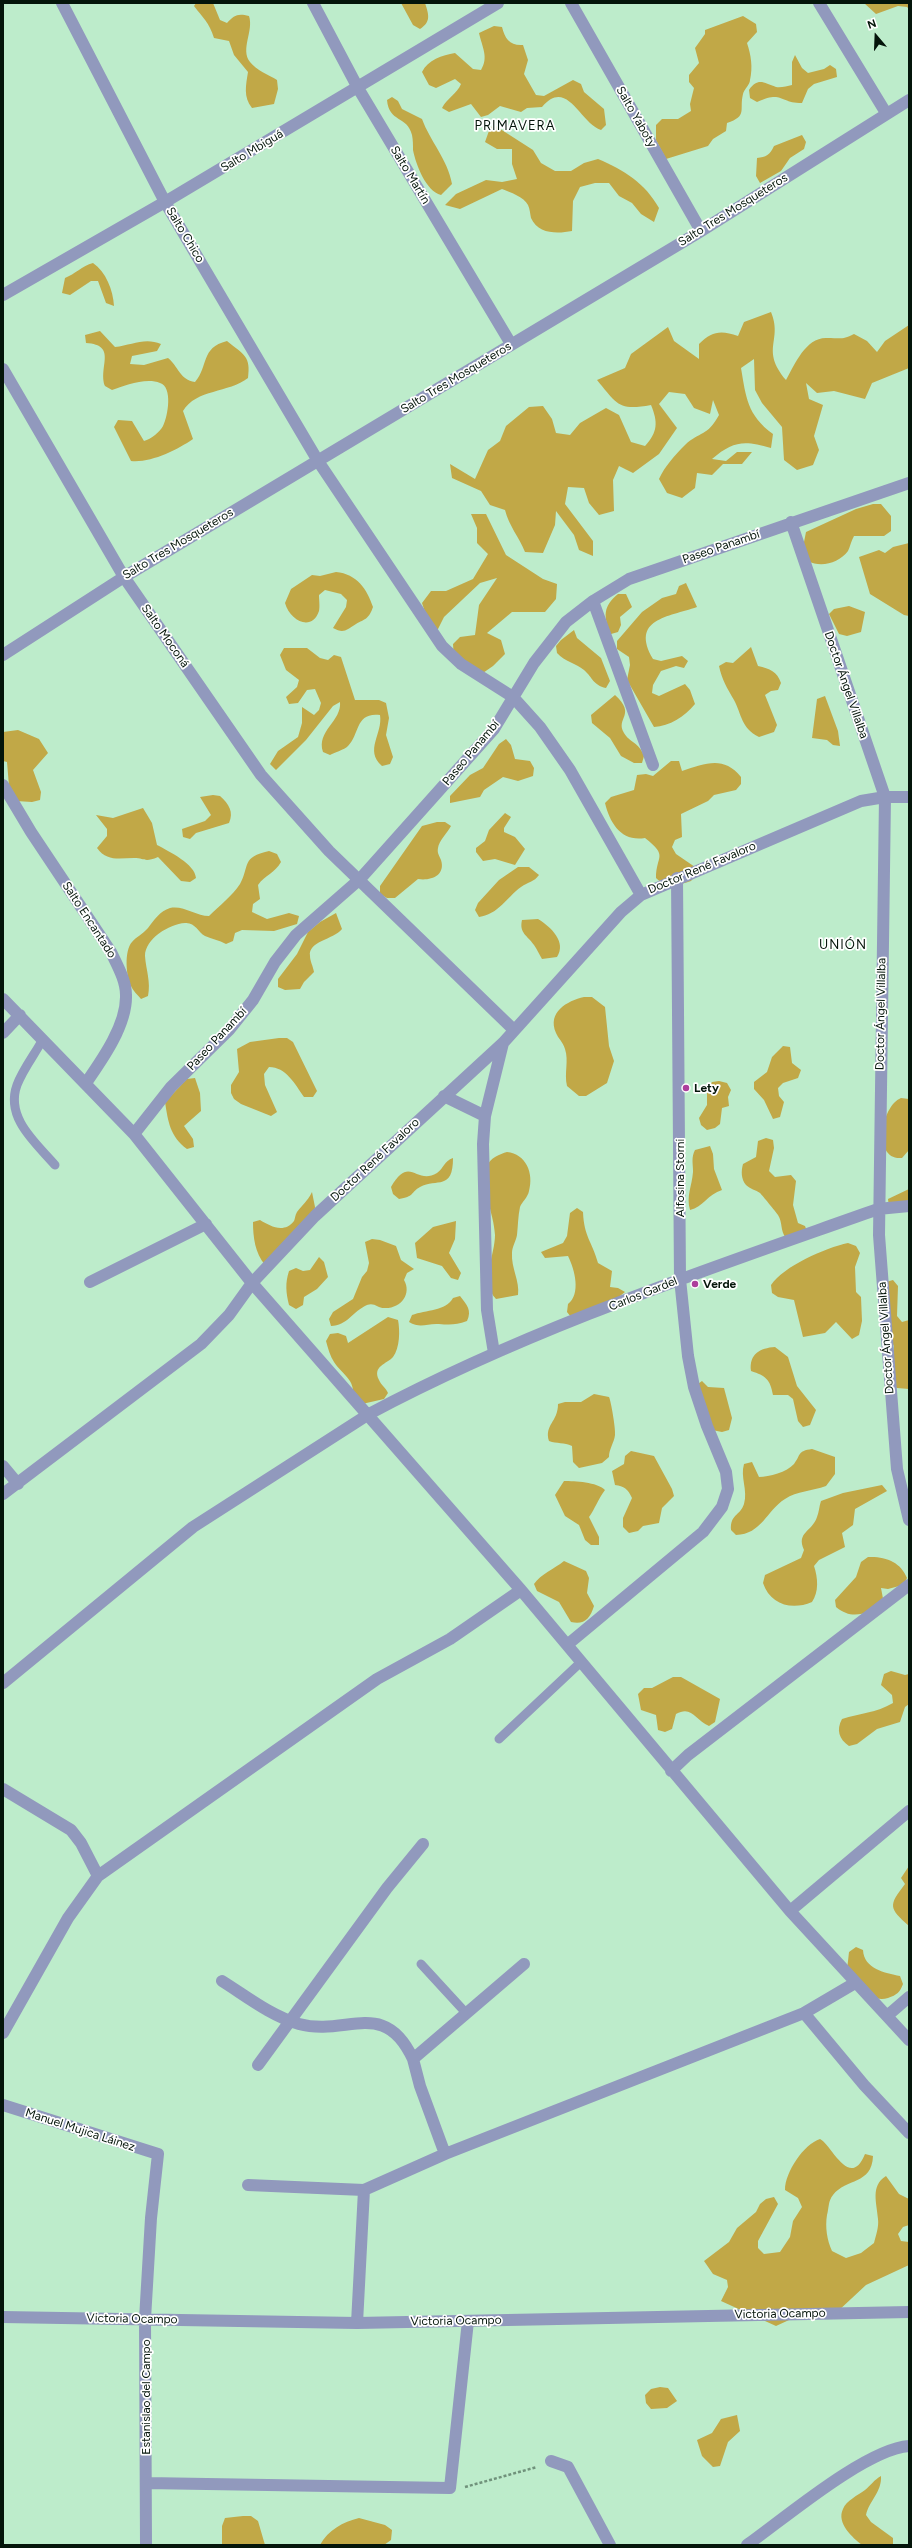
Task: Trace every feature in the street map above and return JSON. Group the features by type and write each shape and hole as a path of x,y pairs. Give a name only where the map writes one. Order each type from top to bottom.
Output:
{"street":[{"name":"Salto Chico","path":"62,3 165,202 318,461 442,646 461,664 513,697 540,726 570,770 641,895"},
{"name":"Salto Martín","path":"313,3 358,88 511,344"},
{"name":"Salto Mbiguá","path":"3,295 165,202 498,3"},
{"name":"Salto Yaboty","path":"571,3 701,231"},
{"path":"819,3 886,113"},
{"name":"Salto Tres Mosqueteros","path":"3,655 124,577 701,231 886,113 909,100"},
{"name":"Salto Moconá","path":"3,369 124,577 261,775 329,850 514,1030"},
{"name":"Paseo Panambí","path":"134,1134 171,1087 229,1030 253,1000 275,962 296,935 360,879 494,729 534,663 566,622 593,601 628,579 909,483"},
{"name":"Doctor Ángel Villalba","path":"792,522 885,797 878,1209 886,1345 909,1520"},
{"path":"593,601 653,765"},
{"name":"Salto Encantado","path":"3,785 31,832 111,952 121,972 126,995 118,1030 106,1055 86,1083"},
{"name":"Doctor René Favaloro","path":"3,1494 201,1344 230,1315 252,1283 351,1181 503,1043 621,912 641,895 677,878 861,801 885,797 909,797"},
{"name":"Alfosina Storni","path":"567,1645 702,1532 722,1507 728,1489 726,1472 707,1426 694,1387 680,1279 677,878"},
{"path":"3,999 134,1134 252,1283 369,1414 521,1590 671,1771 790,1911 909,2040"},
{"path":"3,1033 20,1015"},
{"name":"Doctor René Favaloro","path":"494,1353 487,1310 485,1116 503,1043"},
{"path":"444,1096 485,1116"},
{"name":"Carlos Gardel","path":"3,1683 193,1527 369,1414 494,1353 680,1279 878,1209 909,1206"},
{"path":"90,1282 206,1224"},
{"path":"3,1466 18,1484"},
{"path":"671,1771 688,1755 909,1585"},
{"path":"3,2033 68,1918 98,1876 378,1679 450,1639 521,1590"},
{"path":"3,1789 71,1830 81,1843 98,1876"},
{"path":"790,1911 909,1811"},
{"path":"258,2065 387,1888 423,1844"},
{"path":"413,2059 524,1964"},
{"path":"222,1981 281,2018 290,2021 301,2024 332,2025 375,2022 394,2031 406,2044 413,2059 420,2086 445,2154"},
{"path":"248,2185 364,2190 445,2154 804,2012 855,1983"},
{"path":"887,2016 909,1997"},
{"path":"804,2012 864,2085 909,2133"},
{"name":"Manuel Mujica Láinez","path":"3,2105 158,2154"},
{"name":"Estanislao del Campo","path":"146,2545 145,2319 151,2218 158,2154"},
{"path":"357,2323 364,2190"},
{"name":"Victoria Ocampo","path":"3,2316 357,2323 909,2312"},
{"path":"146,2483 450,2488 468,2321"},
{"path":"747,2545 865,2460 896,2446 909,2446"},
{"path":"551,2462 568,2467 610,2545"}],"lane":[{"path":"43,1039 17,1086 17,1117 23,1128 55,1165"},
{"path":"499,1739 581,1662"},
{"path":"421,1964 466,2013"}],"path":[{"path":"450,2488 470,2487 520,2473 551,2462"}],"shaded area":[{"path":"196,3 213,3 220,20 227,23 236,15 249,16 250,28 246,51 247,57 256,67 277,80 278,89 274,104 252,108 246,95 248,72 234,55 229,41 214,38 208,24 194,6"},
{"path":"401,3 425,3 428,18 426,24 420,29 413,25"},
{"path":"864,3 909,3 909,9 907,7 898,6 876,14"},
{"path":"743,16 756,24 757,32 747,43 751,66 750,82 743,94 740,115 738,118 727,123 726,131 713,139 708,146 666,159 656,140 656,125 662,119 678,119 691,111 690,104 694,88 689,82 689,75 699,63 695,48 705,34 705,30"},
{"path":"494,26 502,27 505,35 511,43 523,45 528,60 524,74 536,95 544,96 573,80 581,84 584,92 604,109 606,125 601,130 593,126 566,99 559,97 551,99 542,107 527,108 521,112 500,106 488,115 481,117 471,104 449,112 442,108 457,91 461,84 455,79 436,88 429,85 422,72 432,61 445,55 455,53 473,69 481,70 485,56 479,33"},
{"path":"795,55 802,68 808,73 824,69 830,65 836,69 837,77 814,84 808,89 802,103 777,97 772,97 757,102 750,98 749,90 755,83 758,82 776,87 792,85 792,62"},
{"path":"392,97 398,101 402,109 422,119 447,167 452,184 441,195 436,193 422,177 414,156 413,141 410,129 406,124 394,116 388,107 387,100"},
{"path":"494,125 533,150 541,163 555,171 571,171 584,163 598,159 617,168 640,184 653,199 659,208 654,222 641,214 632,203 619,196 609,183 595,183 580,187 573,201 572,231 566,232 548,232 538,227 531,218 526,202 516,195 502,189 460,209 445,205 456,194 486,180 502,182 517,179 512,164 512,149 497,149 485,142 490,128"},
{"path":"802,135 806,142 804,149 790,158 781,171 760,183 756,176 757,158 767,155 771,152 774,146"},
{"path":"93,263 102,271 108,282 114,306 106,303 98,281 91,281 70,295 62,293 65,278"},
{"path":"771,312 775,330 773,345 774,360 778,369 786,380 797,359 813,342 827,338 844,338 854,334 867,341 877,352 885,341 909,325 909,368 872,383 865,399 834,391 817,393 806,383 809,399 823,405 814,436 819,450 813,465 797,470 784,460 782,427 762,403 755,390 754,359 741,368 744,388 749,405 758,420 773,434 771,448 746,443 726,449 712,459 726,461 737,452 752,452 742,464 723,464 712,475 697,473 695,488 682,498 667,493 659,479 664,470 685,445 711,427 719,415 713,400 710,414 694,408 685,394 669,392 659,404 677,428 659,454 633,473 619,466 613,480 614,511 599,515 589,503 584,488 568,487 565,504 593,541 593,556 579,550 574,535 556,511 555,525 543,553 525,552 505,510 490,505 481,491 452,478 450,464 475,479 488,450 500,441 506,426 529,407 543,406 552,419 556,433 570,435 580,423 606,408 619,415 631,442 645,446 656,427 655,417 651,405 631,407 619,404 609,395 597,380 625,368 631,354 668,327 674,341 699,359 699,344 708,336 722,332 738,336 744,322"},
{"path":"100,331 115,347 144,341 161,344 157,351 132,356 130,364 144,365 168,358 186,379 195,382 209,353 218,344 227,341 245,356 249,371 248,378 240,383 204,395 189,404 183,411 193,439 164,455 147,460 131,461 114,427 118,420 132,421 144,441 152,437 160,431 165,421 168,409 167,390 160,383 154,381 129,384 112,390 105,386 103,379 105,358 104,352 96,345 86,343 85,335"},
{"path":"873,504 881,504 891,516 891,531 884,536 854,536 848,551 840,559 830,563 818,564 808,561 803,547 806,532 856,509"},
{"path":"471,514 486,514 506,555 543,579 557,584 556,599 545,612 512,612 487,633 501,640 505,654 493,666 480,675 454,659 453,644 460,637 475,635 479,605 497,578 480,583 444,617 437,631 427,618 422,603 431,591 446,591 473,579 488,554 477,543 477,528"},
{"path":"909,543 909,616 904,615 870,594 859,557 879,550 885,553 893,547"},
{"path":"336,572 343,573 355,579 368,594 373,607 370,614 366,618 342,631 333,628 346,607 347,600 341,594 325,590 319,595 319,611 316,617 311,621 301,622 291,615 285,603 291,589 312,575 320,576"},
{"path":"686,583 697,607 664,617 649,628 646,635 647,646 653,659 661,661 682,656 688,661 684,668 676,666 661,671 653,685 652,693 659,696 685,684 690,690 695,704 686,713 671,723 654,727 627,680 630,665 629,657 617,649 617,641 642,612 662,598 676,594 679,586"},
{"path":"618,594 626,594 632,607 620,617 621,625 618,632 611,634 608,628 606,612 609,603"},
{"path":"849,606 865,612 861,632 847,636 839,634 829,614 834,609"},
{"path":"574,630 577,638 601,658 610,681 606,688 598,685 584,670 557,653 556,646"},
{"path":"751,647 758,666 775,673 781,683 778,690 771,691 765,695 777,725 774,732 759,737 745,725 723,680 719,666 726,662 733,663"},
{"path":"284,648 307,648 320,658 328,660 334,655 341,657 355,700 379,700 386,703 389,718 386,735 393,757 390,764 382,766 377,760 375,754 374,748 379,729 380,715 372,715 362,720 352,741 342,750 330,755 323,752 323,738 340,709 340,702 333,706 306,740 276,770 270,764 278,751 298,737 302,723 302,707 314,715 319,710 321,703 315,689 307,690 298,703 289,704 286,697 297,687 299,680 286,670 280,655"},
{"path":"615,695 624,707 625,712 622,728 626,736 642,751 644,756 642,763 634,763 621,756 610,738 592,723 591,715"},
{"path":"825,696 838,731 840,746 833,745 827,740 812,738 817,699"},
{"path":"18,730 39,739 48,753 33,770 41,792 40,800 32,802 16,801 9,786 7,762 3,761 3,732"},
{"path":"506,739 511,745 515,759 530,761 534,768 533,776 518,781 503,777 484,790 480,797 450,803 450,796 470,775 483,768 499,744"},
{"path":"671,761 679,761 682,771 706,764 720,764 734,770 741,777 741,784 736,790 714,795 708,801 681,814 682,837 675,840 672,847 676,854 695,867 696,875 691,881 673,885 664,883 656,878 660,856 657,849 645,838 637,839 630,837 618,830 610,818 605,803 611,797 634,790 637,775 646,774 653,776"},
{"path":"213,795 220,796 230,808 231,815 229,823 196,833 190,839 183,837 182,829 205,821 211,815 200,797"},
{"path":"143,808 152,823 157,845 187,863 195,873 196,878 190,882 181,881 158,857 147,860 138,858 119,859 105,855 97,848 107,836 107,829 96,815 113,818"},
{"path":"505,813 511,817 504,828 504,832 515,837 525,849 515,865 495,859 483,861 476,852 476,848 485,841 489,830"},
{"path":"437,822 445,822 451,826 441,840 438,848 442,865 439,874 432,878 418,879 395,898 387,898 380,894 380,886 422,826"},
{"path":"269,851 277,854 281,862 276,869 258,885 260,899 253,904 252,912 267,919 289,913 299,916 297,924 274,931 242,930 235,933 233,941 226,944 205,936 194,926 188,923 179,924 165,929 153,938 146,950 145,956 149,991 148,996 141,999 132,988 128,976 127,957 129,946 132,942 166,909 175,907 204,916 209,916 240,884 250,859 260,853"},
{"path":"518,867 529,867 539,875 533,881 516,891 492,913 479,917 475,910 478,903 499,880"},
{"path":"336,913 342,929 333,936 317,944 310,951 310,960 314,972 304,982 300,989 285,990 278,987 278,979 297,954 308,932 320,922"},
{"path":"538,919 548,926 559,940 560,951 557,957 542,959 535,947 524,934 521,924 522,920"},
{"path":"584,997 592,997 605,1007 609,1046 614,1061 607,1083 586,1096 579,1096 567,1086 566,1054 563,1044 556,1033 554,1019 556,1013 565,1005 571,1001"},
{"path":"287,1038 293,1042 317,1091 313,1097 304,1097 290,1077 280,1070 269,1067 264,1074 265,1085 277,1112 271,1116 241,1104 234,1099 231,1093 231,1085 239,1072 237,1049 250,1042"},
{"path":"783,1046 790,1047 792,1063 801,1070 798,1078 783,1083 778,1088 779,1096 784,1102 780,1117 773,1119 764,1100 754,1089 754,1082 767,1072 772,1057"},
{"path":"195,1078 200,1093 201,1111 184,1126 193,1139 194,1147 187,1149 173,1134 165,1102 187,1079"},
{"path":"719,1081 727,1083 731,1090 728,1097 729,1106 722,1108 720,1124 715,1128 707,1130 701,1125 699,1118 707,1105 707,1089 712,1082"},
{"path":"901,1098 909,1099 909,1150 902,1158 893,1157 887,1151 883,1143 884,1122 888,1112 894,1103"},
{"path":"766,1138 773,1140 774,1148 769,1171 775,1177 791,1175 796,1181 793,1205 798,1223 805,1226 808,1234 786,1238 777,1213 760,1193 746,1185 742,1178 743,1164 756,1157 758,1141"},
{"path":"710,1146 713,1154 714,1169 722,1190 713,1194 699,1206 690,1210 689,1196 693,1172 693,1156 695,1150"},
{"path":"507,1152 519,1156 524,1160 529,1171 530,1184 529,1191 520,1207 517,1235 512,1251 512,1259 518,1285 518,1295 496,1299 491,1292 489,1285 495,1235 486,1192 485,1175 488,1163 498,1155"},
{"path":"453,1158 450,1175 443,1182 420,1187 410,1196 404,1198 399,1199 393,1194 391,1187 403,1173 408,1171 424,1176 430,1176 437,1173 448,1161"},
{"path":"909,1189 909,1211 889,1207 888,1199"},
{"path":"312,1192 315,1207 314,1214 265,1265 255,1245 253,1222 260,1220 277,1228 290,1225 294,1221 297,1212 307,1201"},
{"path":"577,1208 583,1212 585,1227 598,1263 612,1271 610,1287 618,1288 625,1292 600,1312 571,1317 567,1312 568,1304 572,1300 576,1288 576,1282 573,1268 568,1256 545,1258 541,1252 563,1243 567,1236 570,1213"},
{"path":"456,1221 455,1239 449,1253 461,1273 458,1280 451,1278 442,1266 417,1258 415,1243 433,1227"},
{"path":"372,1239 380,1240 396,1246 401,1260 414,1269 407,1273 404,1280 407,1290 406,1295 400,1303 395,1306 390,1308 382,1308 369,1304 341,1324 331,1326 329,1319 333,1312 353,1299 362,1277 367,1271 369,1263 365,1242"},
{"path":"848,1243 856,1246 860,1253 855,1267 856,1292 861,1297 862,1321 859,1335 852,1339 836,1322 825,1333 803,1337 794,1300 778,1297 772,1293 771,1285 785,1271 817,1253"},
{"path":"319,1257 324,1262 328,1277 317,1289 304,1297 303,1305 296,1309 289,1305 287,1296 286,1284 289,1271 296,1268 303,1271 310,1270"},
{"path":"893,1280 898,1286 897,1316 902,1322 909,1320 909,1389 897,1388 891,1383 894,1346 882,1325 879,1311 879,1295 886,1282"},
{"path":"460,1296 467,1305 469,1311 467,1321 446,1325 417,1325 409,1322 412,1315 441,1308 453,1298"},
{"path":"388,1317 398,1320 398,1344 393,1357 379,1368 377,1375 388,1393 384,1399 362,1404 353,1393 353,1388 349,1380 333,1360 326,1341 330,1334 338,1333 346,1336 348,1343"},
{"path":"775,1347 788,1357 797,1386 816,1410 810,1425 803,1427 798,1421 793,1399 788,1395 773,1395 769,1382 764,1377 751,1371 752,1360 757,1353 765,1349"},
{"path":"702,1381 708,1387 724,1388 732,1418 729,1430 722,1432 707,1429 695,1386"},
{"path":"594,1394 609,1397 614,1422 614,1438 609,1457 602,1463 579,1468 573,1462 572,1446 549,1441 548,1431 556,1415 558,1404 565,1402 581,1402"},
{"path":"812,1449 835,1457 835,1474 826,1486 790,1496 779,1504 752,1531 745,1534 736,1535 731,1530 731,1525 732,1521 744,1504 744,1464 752,1462 759,1477 778,1474 791,1467 802,1452"},
{"path":"631,1451 654,1456 672,1489 674,1496 662,1508 659,1523 643,1526 638,1531 629,1533 623,1527 623,1518 632,1498 625,1488 615,1485 612,1471 624,1464 625,1456"},
{"path":"564,1481 597,1485 605,1490 589,1517 599,1537 599,1545 591,1545 585,1540 579,1525 565,1516 555,1495"},
{"path":"882,1485 887,1491 855,1509 853,1525 842,1533 845,1547 819,1560 814,1566 817,1585 816,1594 812,1602 796,1606 782,1604 776,1601 766,1590 763,1583 765,1575 801,1558 804,1550 802,1544 803,1536 815,1522 821,1501 843,1493"},
{"path":"868,1557 892,1561 901,1568 907,1578 903,1585 888,1589 881,1588 884,1604 866,1613 854,1615 848,1614 836,1607 835,1600 856,1577 861,1562"},
{"path":"564,1561 586,1571 589,1578 587,1593 594,1606 588,1618 580,1623 571,1622 559,1602 537,1591 534,1584 544,1574"},
{"path":"891,1671 905,1675 909,1674 909,1704 905,1707 900,1722 877,1729 857,1744 849,1746 841,1737 839,1731 842,1719 874,1711 893,1703 892,1695 881,1685 884,1674"},
{"path":"673,1677 681,1677 720,1699 715,1722 709,1726 690,1712 686,1711 676,1714 672,1729 665,1732 658,1730 656,1715 641,1710 638,1694 644,1688 652,1688"},
{"path":"909,1866 909,1926 894,1911 893,1906 896,1897 905,1884 901,1878"},
{"path":"856,1947 863,1950 867,1962 871,1966 876,1969 900,1976 903,1984 898,1993 888,1998 876,1998 860,1986 847,1970 849,1952"},
{"path":"820,2139 847,2167 853,2168 859,2164 865,2154 873,2156 872,2165 868,2172 858,2180 838,2190 830,2200 826,2220 826,2229 832,2251 846,2258 861,2253 874,2243 878,2225 876,2190 881,2180 886,2176 899,2194 909,2199 909,2225 903,2227 898,2234 901,2241 909,2242 909,2265 866,2285 837,2312 821,2308 813,2309 776,2326 721,2301 728,2287 727,2280 713,2274 704,2261 729,2242 737,2228 756,2212 760,2204 766,2199 774,2197 778,2204 758,2241 758,2248 764,2254 780,2252 790,2237 793,2221 802,2207 798,2198 785,2190 788,2175 796,2160 802,2153 814,2142"},
{"path":"660,2387 668,2388 677,2401 667,2408 651,2409 646,2403 645,2395 651,2389"},
{"path":"737,2415 740,2431 728,2442 720,2466 713,2467 702,2456 697,2440 712,2433 721,2419"},
{"path":"881,2476 880,2487 866,2515 871,2522 893,2538 893,2545 862,2545 846,2530 841,2514 847,2503 852,2498 865,2490"},
{"path":"251,2516 258,2521 265,2545 222,2545 222,2526 225,2518"},
{"path":"359,2518 385,2525 392,2530 391,2540 384,2545 320,2545 327,2535 336,2527"}],"place":[{"name":"Lety","path":"686,1088"},
{"name":"Verde","path":"695,1284"}],"district":[{"name":"PRIMAVERA","path":"515,126"},
{"name":"UNIÓN","path":"843,945"}]}
